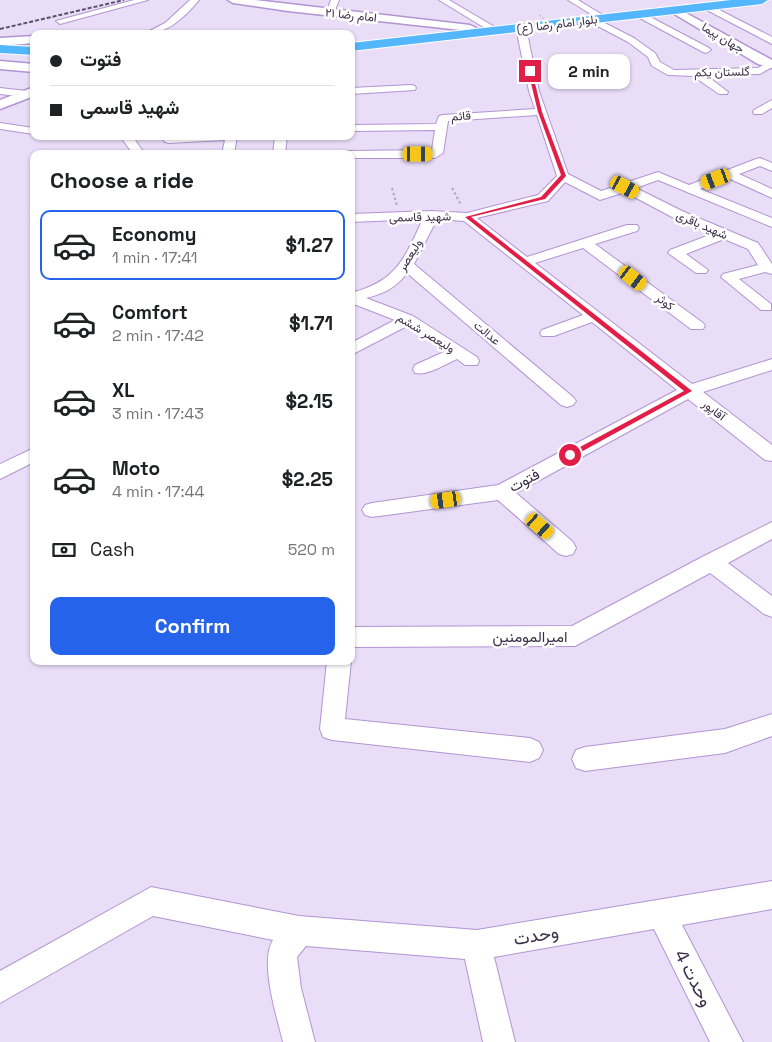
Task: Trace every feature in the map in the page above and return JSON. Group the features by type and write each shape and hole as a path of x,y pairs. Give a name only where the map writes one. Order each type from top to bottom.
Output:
{"highway":[{"name":"بلوار امام رضا (ع)","path":"355,40 488,26 639,14 675,10 719,0"},
{"name":"بلوار امام رضا (ع)","path":"355,47 521,28 704,3 762,0"},
{"path":"0,50 30,51"},
{"path":"0,65 30,64"}],"street":[{"path":"60,21 144,0"},
{"path":"157,30 168,25 195,0"},
{"name":"امام رضا ۲۱","path":"233,0 330,13 470,28"},
{"path":"330,13 334,0"},
{"path":"443,0 488,26"},
{"path":"572,0 595,17"},
{"path":"704,3 772,41"},
{"name":"جهان پیما","path":"675,10 762,61 771,64"},
{"path":"639,14 706,50"},
{"name":"گلستان یکم","path":"595,17 631,40 652,56 656,64 672,73 760,71 771,64"},
{"path":"521,28 540,112 563,176 600,196 658,176 772,223"},
{"path":"657,50 641,38 647,35 671,31"},
{"path":"0,42 30,39"},
{"path":"0,65 30,68"},
{"path":"695,72 723,92"},
{"path":"0,73 30,76"},
{"path":"355,91 411,88"},
{"path":"0,91 30,94"},
{"path":"0,105 30,95"},
{"path":"0,111 30,95"},
{"path":"758,112 772,103"},
{"name":"قائم","path":"355,154 435,154 437,153 442,119 446,117 540,112"},
{"path":"0,126 30,130"},
{"path":"355,128 441,127"},
{"path":"689,188 760,162 772,167"},
{"path":"729,174 772,194"},
{"name":"شهید قاسمی","path":"355,218 432,215 467,217 543,198 563,176"},
{"name":"شهید باقری","path":"625,187 676,214 753,246 770,268"},
{"name":"ولیعصر","path":"355,297 382,288 406,265 432,215"},
{"name":"آقاپور","path":"467,217 772,456"},
{"path":"524,262 632,228"},
{"path":"701,270 675,253 724,234"},
{"name":"کوثر","path":"585,243 697,326"},
{"name":"عدالت","path":"406,265 568,401"},
{"path":"766,307 728,277 770,268"},
{"path":"359,283 382,288"},
{"name":"ولیعصر ششم","path":"355,299 408,319 464,356 421,370"},
{"path":"548,333 594,316"},
{"path":"355,348 408,319"},
{"name":"فتوت","path":"372,510 502,492 689,391 772,364"},
{"path":"0,472 30,456"},
{"path":"502,492 566,548"},
{"name":"اميرالمومنين","path":"355,637 575,636 772,530"},
{"path":"711,562 772,608"},
{"path":"339,665 332,729 530,750"},
{"path":"585,759 726,741 772,725"},
{"name":"وحدت","path":"0,988 151,902 299,931 477,945 772,895"},
{"name":"وحدت 4","path":"660,914 727,1042"},
{"path":"299,931 282,953 286,988 299,1042"},
{"path":"477,945 499,1042"}],"path":[{"path":"539,15 557,28"},
{"path":"392,188 399,216"}],"railway":[{"path":"0,29 124,0"}],"route":[{"path":"530,71 540,112 563,176 543,198 467,217 689,391 570,455"}]}
